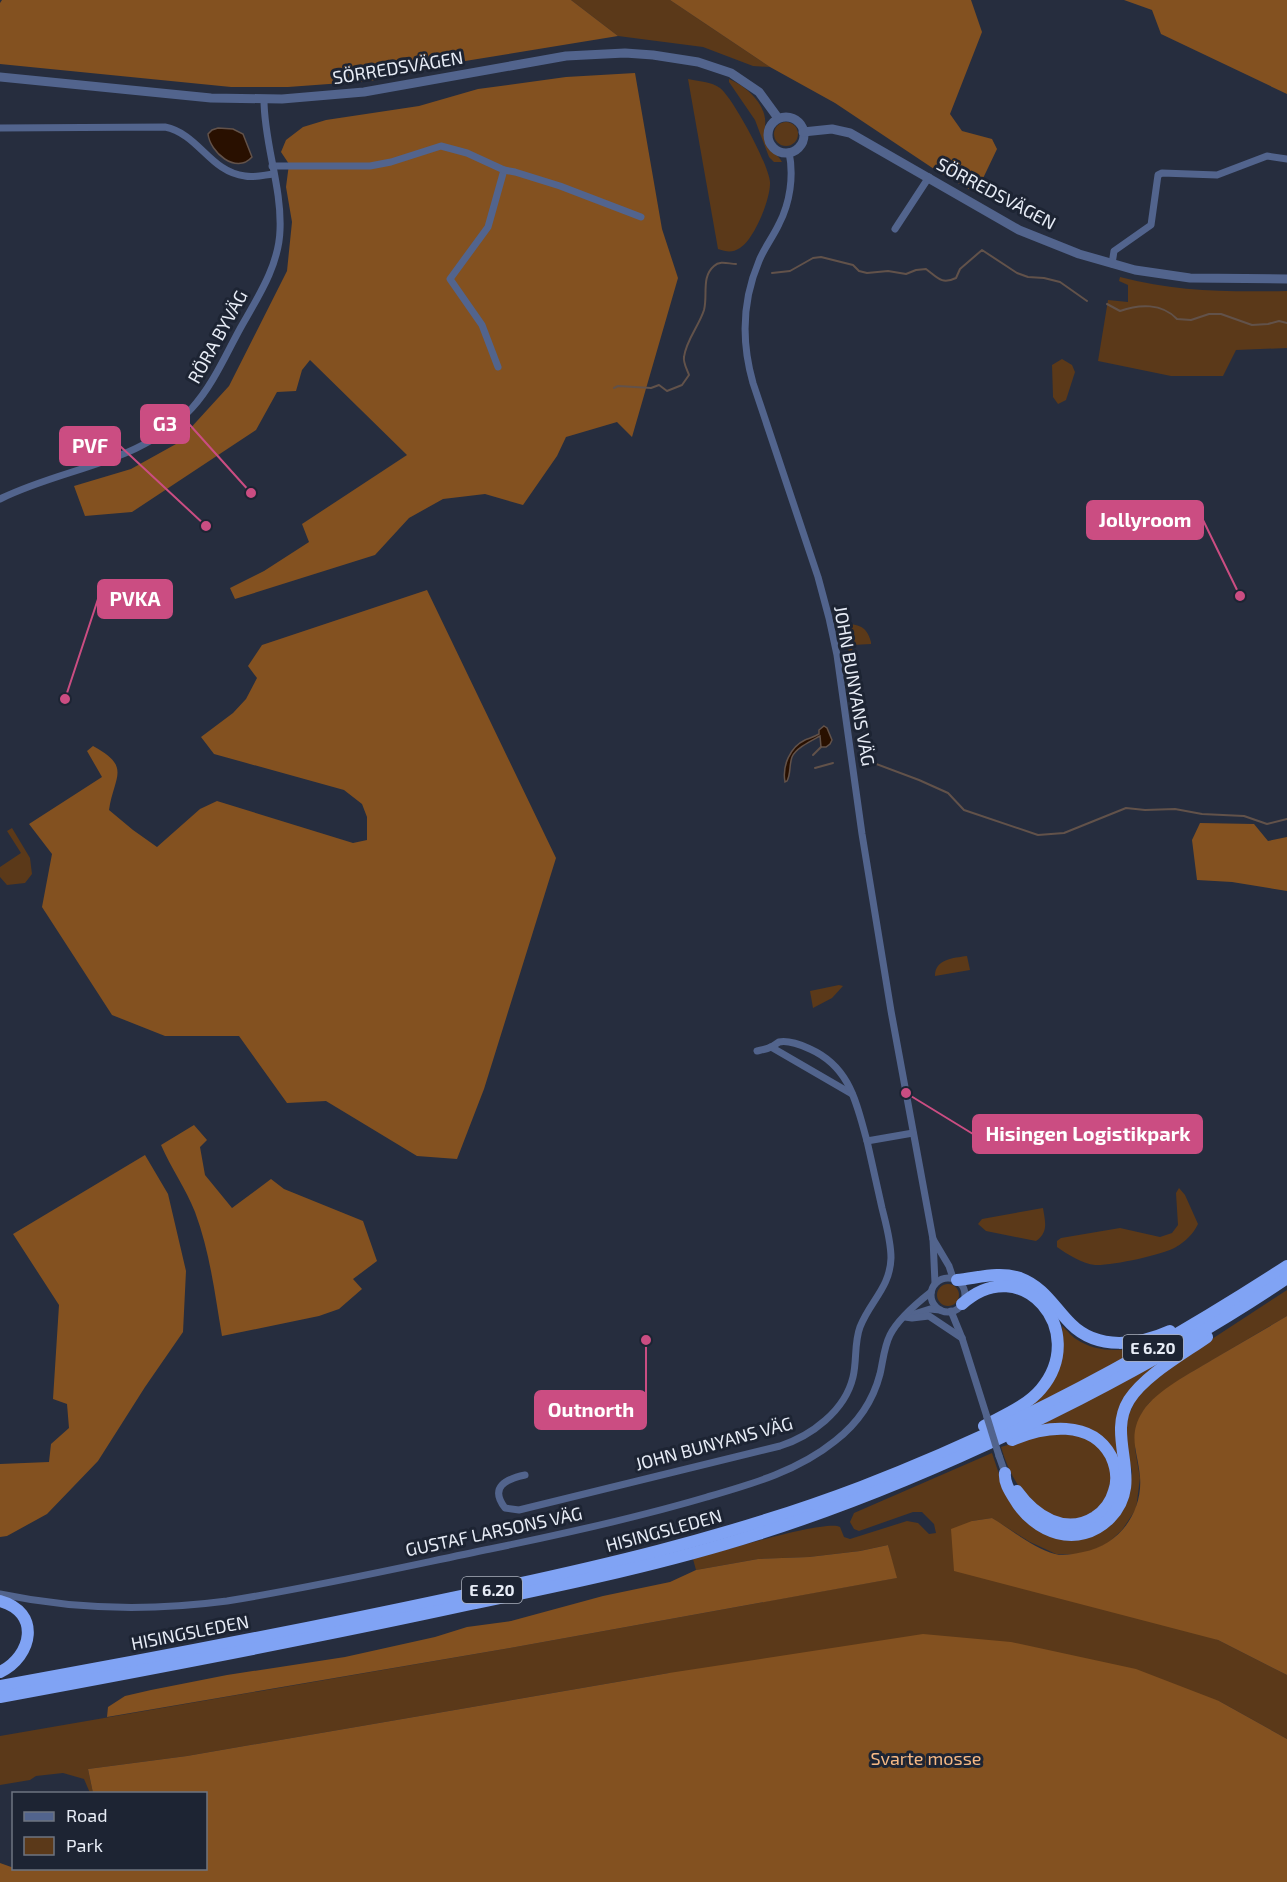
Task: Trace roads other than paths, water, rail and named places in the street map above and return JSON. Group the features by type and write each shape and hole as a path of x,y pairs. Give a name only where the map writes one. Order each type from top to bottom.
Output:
{"highway":[{"name":"HISINGSLEDEN","path":"0,1686 332,1623 642,1556 771,1519 913,1466 1064,1395 1214,1313 1287,1266"},
{"path":"955,1279 999,1274 1026,1280 1045,1293 1076,1329 1090,1337 1115,1343 1133,1343 1150,1339 1204,1311 1214,1313"},
{"path":"1005,1473 1004,1480 1018,1504 1040,1527 1054,1533 1069,1535 1085,1532 1101,1525 1115,1512 1125,1489 1126,1471 1120,1428 1124,1410 1133,1394 1180,1356 1277,1292 1283,1280"},
{"name":"HISINGSLEDEN","path":"0,1697 385,1623 635,1569 728,1543 818,1514 967,1454 1147,1364 1283,1280"},
{"path":"913,1466 920,1456 969,1435 1032,1398 1049,1378 1056,1363 1058,1339 1054,1324 1042,1304 1028,1293 1015,1287 1001,1285 977,1292 957,1308"},
{"path":"967,1454 982,1454 1015,1439 1041,1431 1057,1428 1071,1429 1091,1436 1105,1448 1114,1464 1116,1481 1111,1498 1101,1512 1087,1521 1068,1524 1052,1521 1036,1511 1024,1500 1005,1473"},
{"path":"0,1601 20,1612 25,1619 28,1631 26,1644 20,1657 0,1672"}],"street":[{"name":"SÖRREDSVÄGEN","path":"0,77 211,98 264,99 364,92 546,58 586,53 625,53 669,57 698,62 731,73 759,92 778,118 794,119 800,124 803,132 822,129 846,131 1019,230 1062,248 1112,264 1190,278 1287,279"},
{"name":"RÖRA BYVÄG","path":"0,499 22,488 135,450 162,434 192,408 214,376 266,281 280,241 280,215 264,116 264,99"},
{"path":"778,118 769,127 768,140 777,150 789,152 800,145 803,132"},
{"path":"0,128 165,128 177,130 186,134 222,168 234,174 246,177 273,174"},
{"path":"272,166 370,166 391,162 441,146 467,153 504,170 560,186 641,217"},
{"name":"JOHN BUNYANS VÄG","path":"789,152 792,174 787,206 779,225 759,259 746,303 744,322 746,352 753,383 830,618 862,834 933,1239 935,1283"},
{"path":"1112,264 1114,250 1151,225 1158,175 1162,173 1217,175 1268,156 1287,159"},
{"path":"498,367 482,325 450,279 488,227 504,170"},
{"path":"895,229 928,177"},
{"name":"JOHN BUNYANS VÄG","path":"525,1475 508,1479 501,1485 499,1495 506,1508 519,1510 780,1446 800,1439 830,1415 841,1403 850,1387 859,1332 869,1309 884,1287 890,1263 888,1235 867,1141 852,1094 844,1075 835,1064 818,1052 788,1042 778,1042 771,1047 757,1051"},
{"path":"771,1047 852,1094"},
{"path":"867,1141 913,1133"},
{"name":"JOHN BUNYANS VÄG","path":"933,1239 955,1279"},
{"path":"941,1310 933,1303 931,1292 935,1283 945,1278 955,1279 964,1291 957,1308 962,1338 1005,1473"},
{"name":"GUSTAF LARSONS VÄG","path":"0,1594 49,1603 106,1608 157,1608 218,1602 560,1535 731,1490 776,1475 801,1463 828,1447 847,1431 872,1396 890,1335 911,1309 931,1292"},
{"path":"905,1317 930,1309 957,1308"},
{"path":"905,1317 929,1316 962,1338"}],"waterway":[{"path":"772,273 790,271 813,258 821,257 853,265 859,271 867,273 888,271 906,274 926,269 947,281 956,278 960,269 982,250 1017,273 1060,282 1087,301"},
{"path":"614,388 618,386 651,388 659,385 667,391 682,385 689,375 684,362 685,351 704,310 706,281 710,270 716,264 736,264"},
{"path":"1107,304 1120,311 1150,306 1164,310 1177,319 1191,320 1209,314 1221,314 1252,325 1279,321 1287,323"},
{"path":"813,755 821,747"},
{"path":"863,759 948,793 964,810 1038,835 1064,833 1126,808 1175,809 1202,814 1244,816 1267,824 1287,819"},
{"path":"815,768 833,763"}],"place":[{"name":"G3","path":"251,493"},
{"name":"PVF","path":"206,526"},
{"name":"Jollyroom","path":"1240,596"},
{"name":"PVKA","path":"65,699"},
{"name":"Hisingen Logistikpark","path":"906,1093"},
{"name":"Outnorth","path":"646,1340"}],"park label":[{"name":"Svarte mosse","path":"926,1759"}]}
